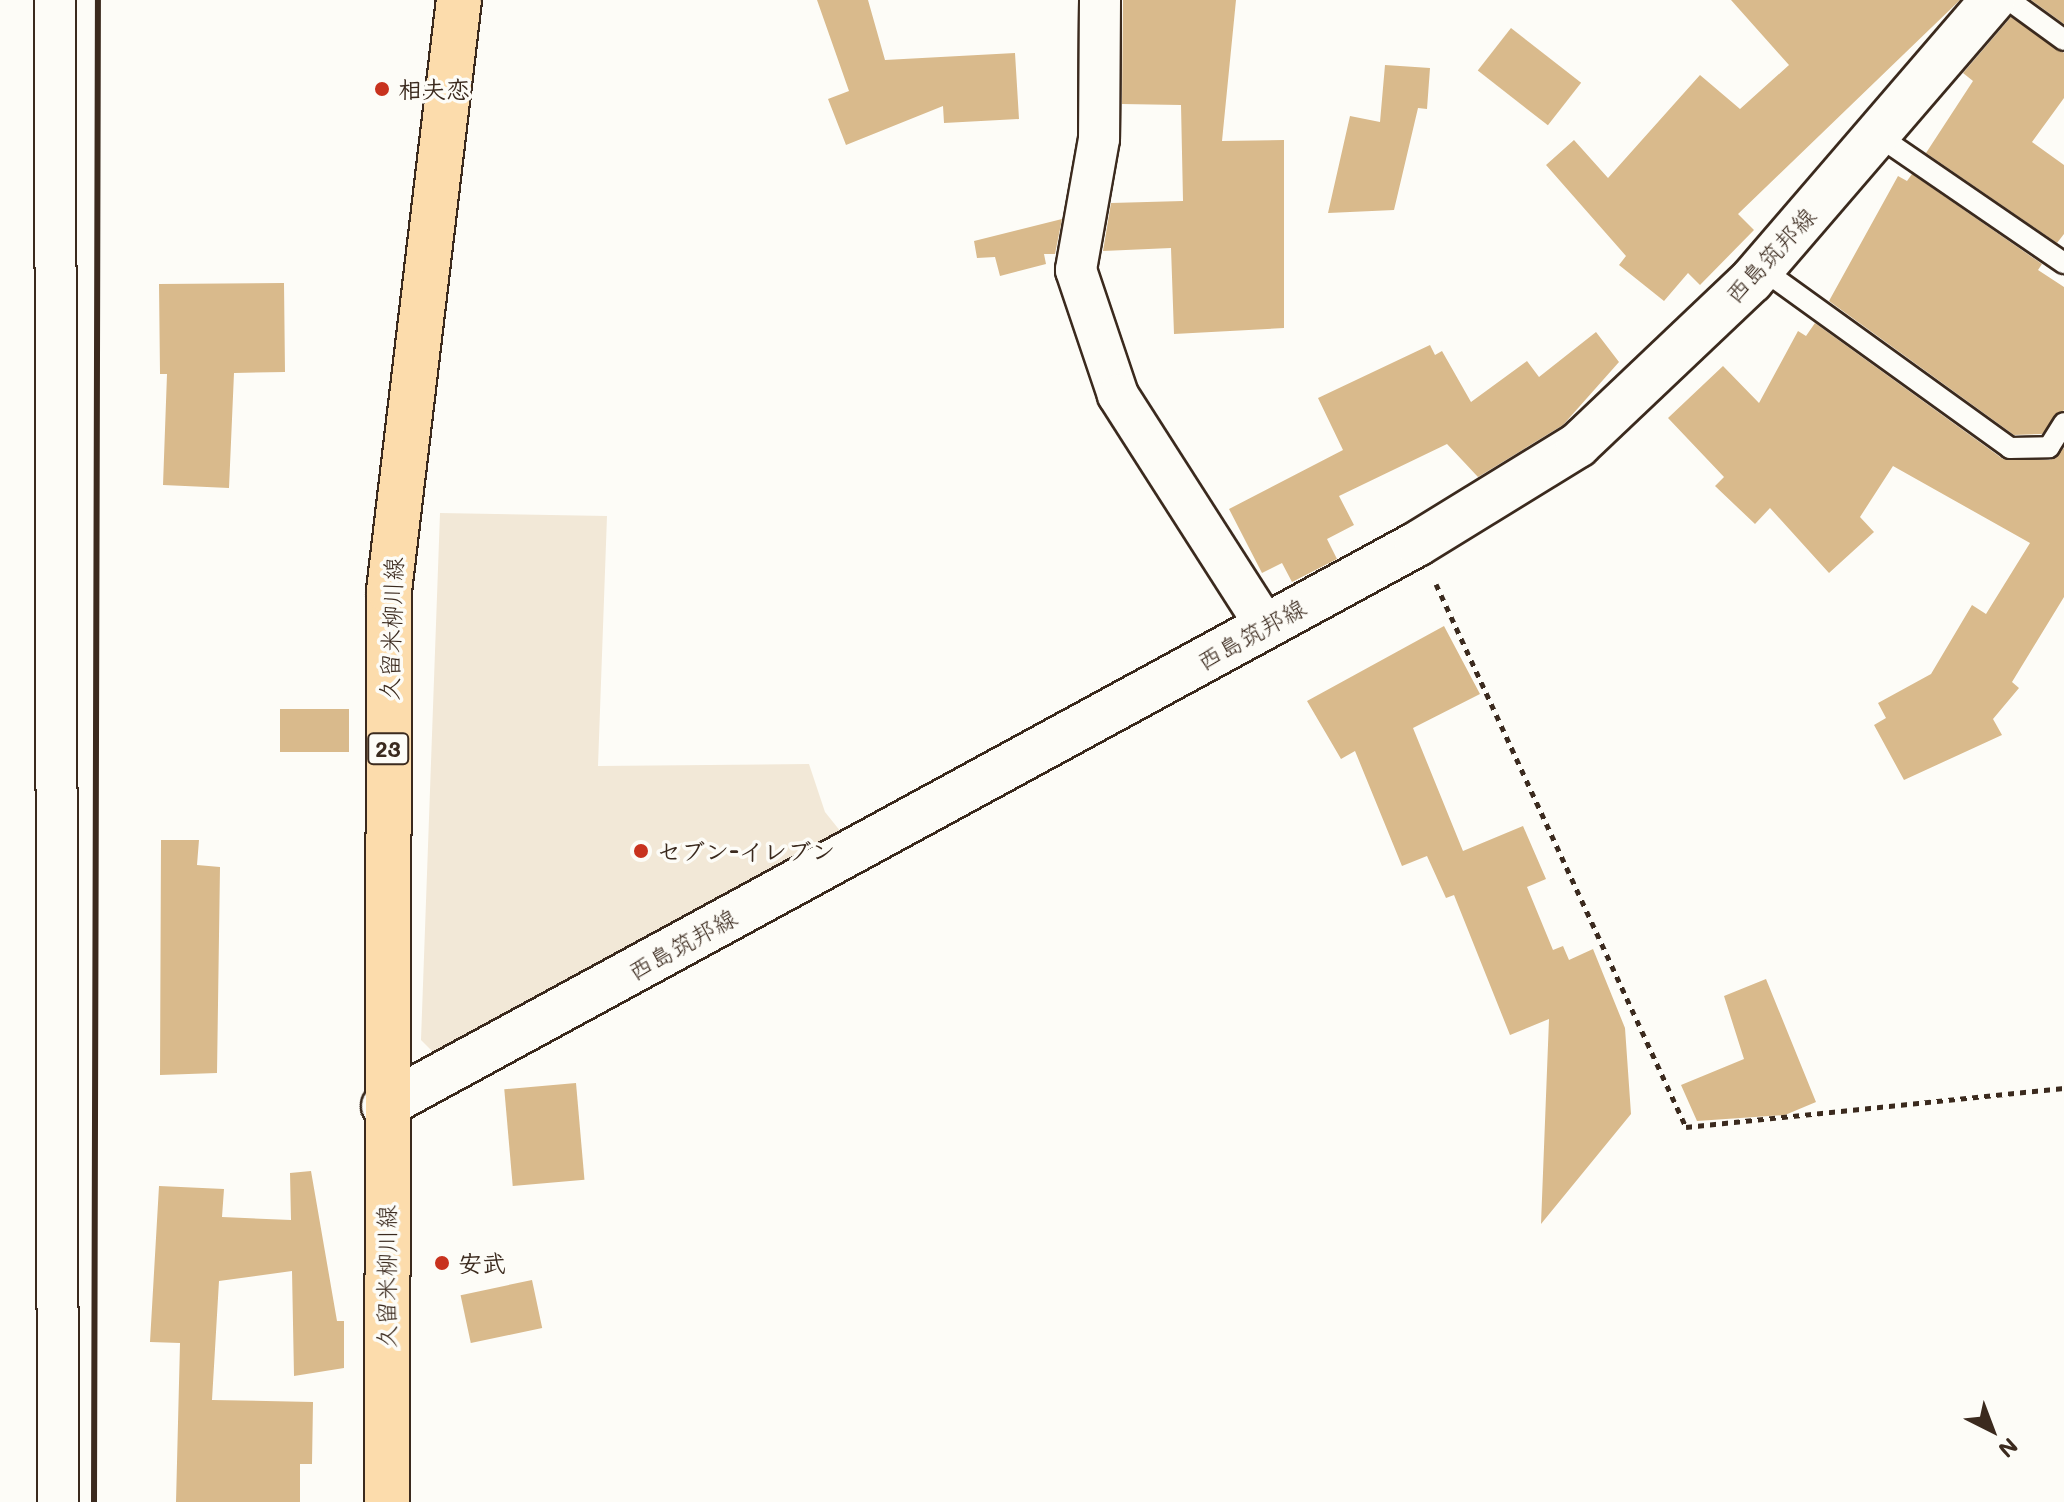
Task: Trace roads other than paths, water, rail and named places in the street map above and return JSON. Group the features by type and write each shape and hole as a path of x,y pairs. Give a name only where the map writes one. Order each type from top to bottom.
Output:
{"main road":[{"name":"久留米柳川線","path":"387,1502 384,1106 389,591 459,0"},
{"name":"西島筑邦線","path":"384,1106 1417,544 1578,445 1762,269 1993,0"}],"street":[{"path":"55,0 58,1502"},
{"path":"1100,0 1099,139 1076,270 1118,395 1266,626"}],"lane":[{"path":"2009,0 2064,40"},
{"path":"1877,135 2064,263"},
{"path":"1762,269 2010,448 2049,447 2064,423"}],"railway":[{"path":"94,1502 98,0"}],"place":[{"name":"相夫恋","path":"382,89"},
{"name":"セブン-イレブン","path":"641,851"},
{"name":"安武","path":"442,1263"}]}
